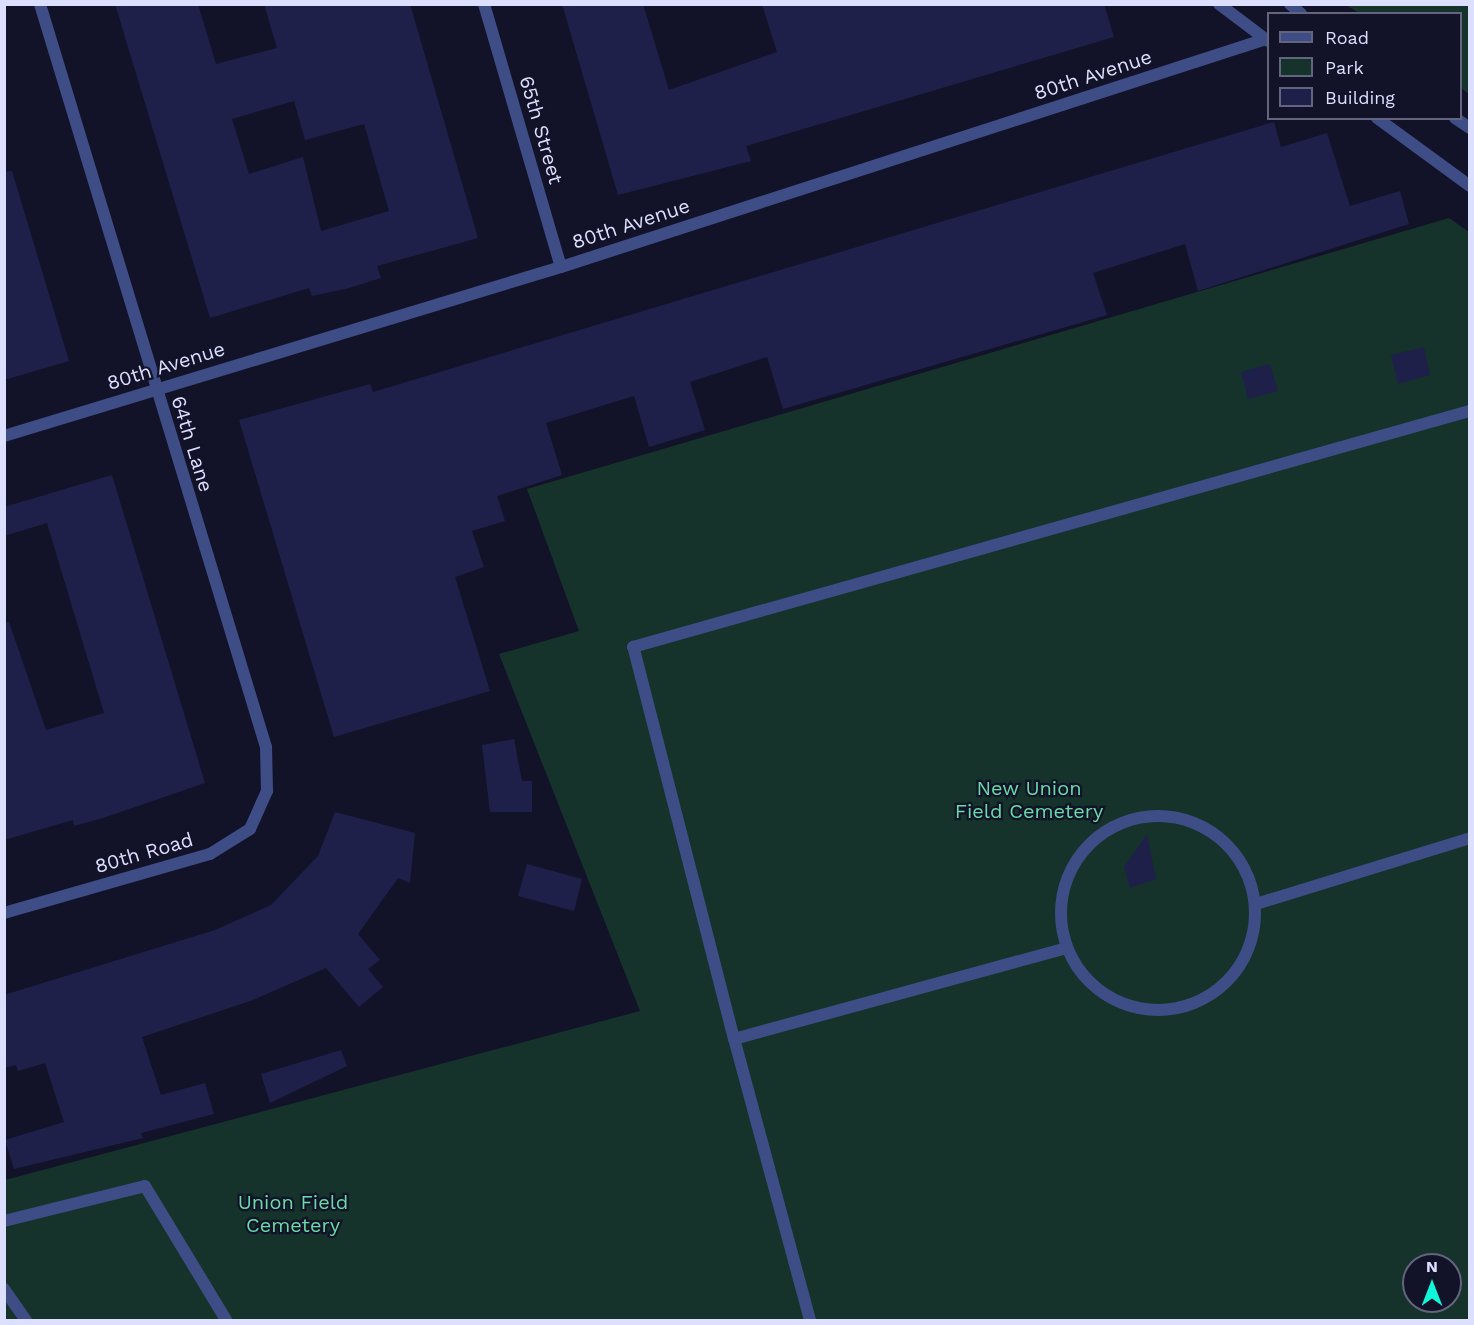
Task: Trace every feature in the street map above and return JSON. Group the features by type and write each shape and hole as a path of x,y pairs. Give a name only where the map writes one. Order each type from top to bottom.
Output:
{"street":[{"name":"64th Lane","path":"40,4 155,390 266,747 267,792"},
{"name":"65th Street","path":"484,4 561,267"},
{"path":"1219,4 1267,40"},
{"name":"80th Avenue","path":"4,436 561,267 1267,40"},
{"path":"1380,120 1470,186"},
{"path":"810,1320 734,1040 633,646 1470,411"},
{"name":"80th Road","path":"4,913 210,854 250,829 267,792"},
{"path":"1155,816 1210,830 1233,850 1248,875 1256,904 1254,937 1240,968 1219,990 1192,1005 1162,1011 1123,1003 1082,974 1067,948 1061,917 1064,887 1078,859 1099,836 1126,821 1155,816"},
{"path":"1256,904 1470,838"},
{"path":"734,1040 1067,948"},
{"path":"4,1221 145,1186 226,1320"},
{"path":"4,1289 26,1320"}],"green space":[{"path":"1346,5 1469,5 1469,94 1462,89 1462,12 1357,12"},
{"name":"New Union Field Cemetery","path":"1449,218 1469,232 1469,1320 5,1320 5,1180 640,1011 499,654 579,631 527,489"}],"building":[{"path":"115,4 198,4 216,64 277,48 264,4 410,4 478,238 377,266 381,278 349,288 312,296 309,288 210,318","holes":["294,101 305,140 364,124 389,211 321,231 303,157 249,174 232,119"]},
{"path":"562,4 643,4 669,90 777,52 762,4 1104,4 1114,37 746,146 751,161 618,195"},
{"path":"1274,122 1281,147 1327,133 1350,206 1400,191 1409,224 1198,291 1185,244 1093,273 1107,315 783,409 767,357 690,382 705,430 649,447 634,396 546,423 562,475 497,496 505,521 472,531 484,567 455,577 490,691 334,737 239,420 370,384 373,392"},
{"path":"12,171 69,361 4,380 4,172"},
{"path":"1424,347 1430,375 1398,384 1391,355"},
{"path":"1270,364 1278,391 1248,399 1241,372"},
{"path":"112,475 205,783 103,818 74,826 73,820 4,840 4,623 9,622 46,730 104,713 47,523 4,536 4,507"},
{"path":"514,739 522,781 532,781 532,812 490,812 482,745"},
{"path":"335,812 415,833 410,883 398,878 358,934 380,960 368,969 383,987 359,1007 326,968 253,1000 142,1037 161,1095 205,1083 214,1114 141,1133 143,1138 14,1169 5,1140 64,1122 45,1063 18,1071 16,1065 4,1068 4,995 215,930 271,905 318,856"},
{"path":"1147,834 1156,879 1130,888 1124,867"},
{"path":"527,864 582,879 574,911 518,896"},
{"path":"341,1050 347,1066 270,1103 261,1074"}],"park label":[{"name":"Union Field Cemetery","path":"293,1214"}]}
